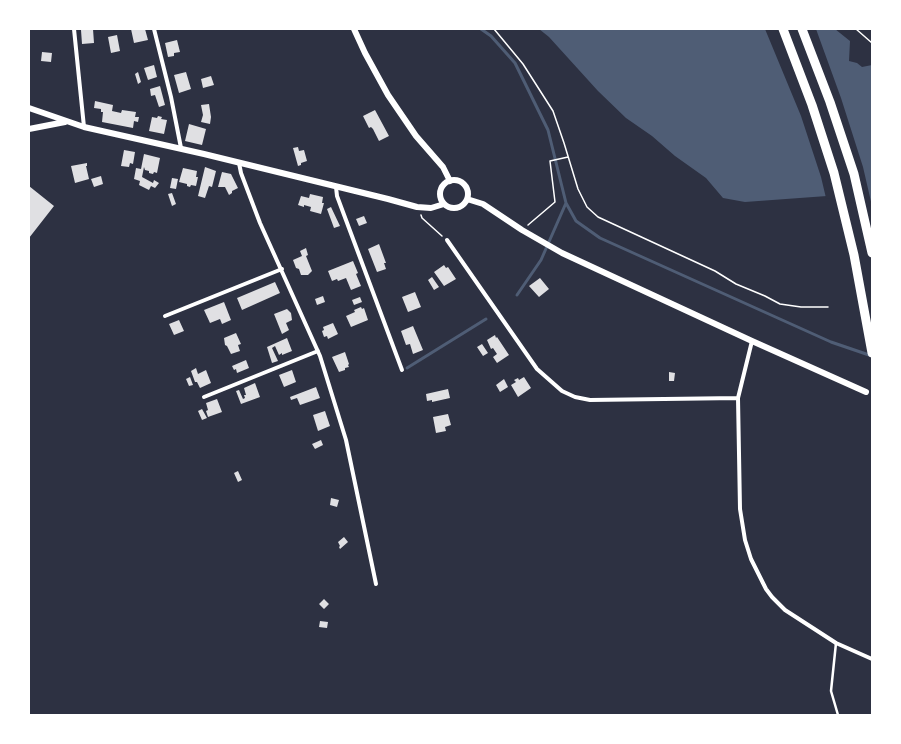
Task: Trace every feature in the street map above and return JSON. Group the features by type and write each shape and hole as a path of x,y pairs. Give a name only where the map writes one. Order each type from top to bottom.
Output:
{"highway":[{"path":"783,29 812,105 834,173 854,255 872,354"},
{"path":"802,29 830,102 854,174 872,253"}],"street":[{"path":"74,29 84,127"},
{"path":"154,29 171,97 181,148"},
{"path":"354,29 388,95 416,136 443,167 450,181"},
{"path":"29,108 84,127 181,148 417,207 431,208 444,204"},
{"path":"29,129 66,121"},
{"path":"239,163 241,173 260,222 318,351 346,440 376,584"},
{"path":"450,181 459,181 464,184 468,190 467,199 463,205 457,208 449,207 444,204 440,196 441,189 444,184 450,181"},
{"path":"336,187 337,196 402,370"},
{"path":"467,199 483,204 522,230 562,252 752,341 866,392"},
{"path":"447,240 537,369 562,391 575,398 590,400 738,398"},
{"path":"164,316 282,269"},
{"path":"752,341 738,398 740,509 744,540 754,567 766,589 778,604 836,643 872,659"},
{"path":"204,396 318,351"}],"lane":[{"path":"836,643 831,691 838,715"}],"path":[{"path":"494,29 523,64 553,111 578,189 587,207 598,217 715,271 736,284 780,304 801,307 828,308"},
{"path":"856,29 872,43"},
{"path":"522,230 554,202 550,162 568,157"},
{"path":"422,218 447,240"}],"water":[{"path":"539,29 835,29 850,41 849,61 857,63 862,67 872,65 872,204 827,196 745,202 723,198 706,178 626,118 598,91 549,37"}],"pier":[{"path":"765,29 816,29 841,98 863,167 872,206 826,198 821,177 801,116"}],"building":[{"path":"93,29 94,43 82,44 81,30"},
{"path":"131,29 145,29 148,40 134,43"},
{"path":"117,35 120,51 111,53 108,37"},
{"path":"177,40 180,52 174,53 174,56 168,57 165,43"},
{"path":"42,52 52,53 51,62 41,61"},
{"path":"154,65 157,77 148,80 144,68"},
{"path":"138,72 141,82 138,84 135,74"},
{"path":"186,72 191,89 179,93 174,75"},
{"path":"211,76 214,85 203,88 201,79"},
{"path":"160,86 165,105 159,107 155,95 151,96 150,89"},
{"path":"95,101 113,105 112,111 121,113 122,110 136,112 135,117 139,117 138,122 134,121 133,128 102,122 103,112 101,112 101,109 94,108"},
{"path":"209,104 211,117 210,124 201,122 203,115 201,105"},
{"path":"375,110 389,136 379,141 373,129 371,127 369,128 363,116"},
{"path":"158,116 162,117 161,119 167,120 164,134 149,131 152,117 157,118"},
{"path":"189,124 206,129 202,145 185,141"},
{"path":"298,147 299,151 304,150 307,161 298,166 293,148"},
{"path":"124,150 135,152 133,164 130,163 129,167 121,166"},
{"path":"144,154 160,158 157,173 149,173 149,171 145,170 144,167 142,177 153,183 154,180 159,183 155,188 151,186 149,190 139,185 140,181 134,179 136,168 141,169"},
{"path":"87,163 86,166 89,179 75,183 71,166"},
{"path":"205,167 216,171 212,187 209,186 205,198 198,196"},
{"path":"183,168 197,171 196,177 198,177 196,186 191,185 190,187 187,186 187,184 179,182"},
{"path":"222,172 231,174 238,188 232,191 229,195 225,187 218,187"},
{"path":"101,176 103,184 94,187 91,179"},
{"path":"172,178 178,179 176,189 170,188"},
{"path":"29,186 54,206 29,238"},
{"path":"172,193 176,204 172,206 168,194"},
{"path":"310,194 323,197 322,203 324,203 321,214 310,211 311,207 298,205 301,196 309,198"},
{"path":"331,207 340,226 334,228 327,209"},
{"path":"364,216 367,223 359,226 356,219"},
{"path":"379,244 386,263 384,263 386,269 377,272 368,249"},
{"path":"306,248 308,255 306,256 312,271 308,275 301,275 293,260 302,256 300,251"},
{"path":"353,261 361,286 351,290 346,278 338,281 337,279 332,281 328,271"},
{"path":"444,265 446,268 448,267 456,279 444,286 434,272"},
{"path":"432,277 439,287 434,290 428,280"},
{"path":"540,278 549,289 539,297 529,286"},
{"path":"275,282 280,293 242,310 237,298"},
{"path":"415,292 421,307 408,312 402,297"},
{"path":"323,296 325,302 317,305 315,299"},
{"path":"360,297 362,302 354,305 352,300"},
{"path":"224,302 231,320 222,324 220,319 210,323 204,310"},
{"path":"361,307 362,309 364,308 368,320 351,327 346,316 355,312 354,310"},
{"path":"287,309 291,313 292,320 286,323 289,330 282,334 274,314"},
{"path":"179,320 184,331 174,335 169,324"},
{"path":"333,323 338,334 328,339 327,336 324,337 322,331 324,330 323,327"},
{"path":"413,326 423,350 413,354 410,344 406,345 401,331"},
{"path":"236,333 241,344 238,345 240,351 231,354 225,345 224,338"},
{"path":"495,335 509,355 497,363 493,357 497,354 493,348 491,349 487,340"},
{"path":"287,338 292,351 279,355 275,346 272,348 278,361 272,363 267,347"},
{"path":"482,344 488,353 483,356 477,347"},
{"path":"345,352 349,367 339,372 332,357"},
{"path":"246,360 249,368 237,373 236,369 234,370 232,366"},
{"path":"196,368 198,374 206,370 211,383 200,388 197,382 195,382 191,371"},
{"path":"292,370 296,382 284,387 279,375"},
{"path":"669,372 675,373 674,381 669,381"},
{"path":"190,377 193,385 189,386 186,379"},
{"path":"524,377 531,388 518,397 511,385 516,382 514,380 518,378 519,380"},
{"path":"504,379 508,387 500,392 496,385"},
{"path":"255,383 260,397 241,404 236,391 239,390 243,399 245,398 244,395 246,395 244,388"},
{"path":"316,387 320,398 300,405 297,398 291,400 290,397"},
{"path":"448,389 450,398 432,402 432,400 427,401 426,394"},
{"path":"217,399 222,412 208,417 206,403"},
{"path":"202,409 207,418 202,420 198,411"},
{"path":"325,411 330,426 318,431 313,415"},
{"path":"448,414 451,425 445,427 446,431 436,433 433,417"},
{"path":"321,440 323,445 315,449 312,444"},
{"path":"238,471 242,480 238,482 234,473"},
{"path":"331,498 339,500 337,507 330,505"},
{"path":"344,537 348,542 340,549 338,542"},
{"path":"324,599 329,604 324,609 319,604"},
{"path":"320,621 328,622 327,628 319,627"}],"waterway":[{"path":"481,29 491,36 515,63 548,130 566,203 576,221 600,238 831,342 872,356"},
{"path":"517,295 541,260 566,203"},
{"path":"407,368 486,319"}]}
